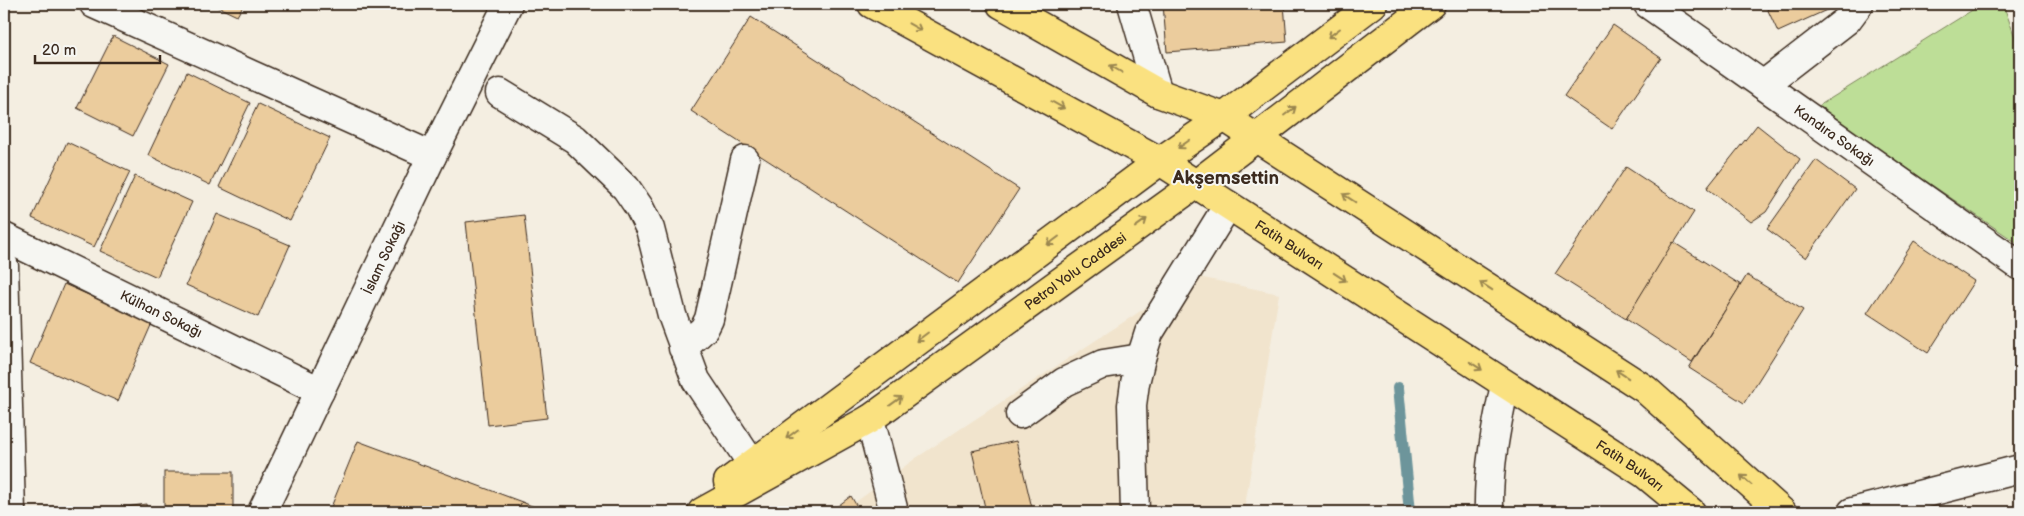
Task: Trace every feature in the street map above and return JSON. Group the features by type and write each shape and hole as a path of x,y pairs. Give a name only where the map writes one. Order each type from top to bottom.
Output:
{"main road":[{"name":"Fatih Bulvarı","path":"872,4 1160,161 1645,474 1691,512"},
{"path":"1001,4 1158,93 1224,117 1645,389 1782,512"},
{"path":"688,512 1160,161 1224,117 1373,4"},
{"name":"Petrol Yolu Caddesi","path":"702,512 870,419 1196,184 1430,4"}],"street":[{"path":"94,4 432,156"},
{"name":"İslam Sokağı","path":"262,512 432,156 508,4"},
{"path":"1132,4 1158,93"},
{"name":"Kandıra Sokağı","path":"1648,4 2020,266"},
{"path":"1763,85 1847,20 1859,4"},
{"path":"500,93 575,139 626,188 639,207 650,229 672,315 696,380 752,464"},
{"path":"683,348 704,328 708,319 745,160"},
{"path":"1135,512 1132,405 1140,358 1149,333 1228,205"},
{"name":"Külhan Sokağı","path":"4,237 320,391"},
{"path":"4,266 11,512"},
{"path":"1020,414 1064,382 1103,364 1140,358"},
{"path":"1489,512 1490,462 1496,423 1505,385"},
{"path":"870,419 894,512"},
{"path":"1852,512 2020,469"}],"shaded area":[{"path":"1194,276 1279,294 1244,512 842,512 916,458"}],"green space":[{"path":"1982,4 2003,4 2020,51 2020,245 1817,107"}],"building":[{"path":"212,4 244,4 237,16"},
{"path":"1163,4 1284,4 1287,42 1167,52"},
{"path":"1765,4 1829,4 1831,8 1778,32"},
{"path":"751,17 1019,189 958,283 691,111"},
{"path":"1613,25 1661,58 1612,129 1564,96"},
{"path":"113,36 169,64 133,136 77,108"},
{"path":"187,72 250,103 210,185 148,155"},
{"path":"258,104 330,138 290,221 219,187"},
{"path":"1757,125 1800,159 1766,212 1751,222 1707,188"},
{"path":"67,142 130,172 94,247 32,218"},
{"path":"1816,160 1855,189 1806,258 1767,229"},
{"path":"1626,167 1694,212 1626,319 1555,274"},
{"path":"135,176 192,202 157,277 100,251"},
{"path":"217,214 290,245 258,317 186,285"},
{"path":"524,215 547,418 488,425 466,222"},
{"path":"1914,241 1974,281 1928,353 1867,313"},
{"path":"1673,242 1741,285 1692,362 1626,319"},
{"path":"1747,275 1803,310 1744,403 1689,368"},
{"path":"64,284 152,323 118,401 30,363"},
{"path":"358,441 522,502 515,512 329,512"},
{"path":"1016,441 1032,508 1015,512 986,512 972,451"},
{"path":"164,472 233,472 233,512 164,512"},
{"path":"851,496 860,512 830,512"},
{"path":"522,502 547,512 516,512"},
{"path":"146,504 147,512 95,512"}],"waterway":[{"path":"1398,388 1410,512"}],"district":[{"name":"Akşemsettin","path":"1226,177"}]}
